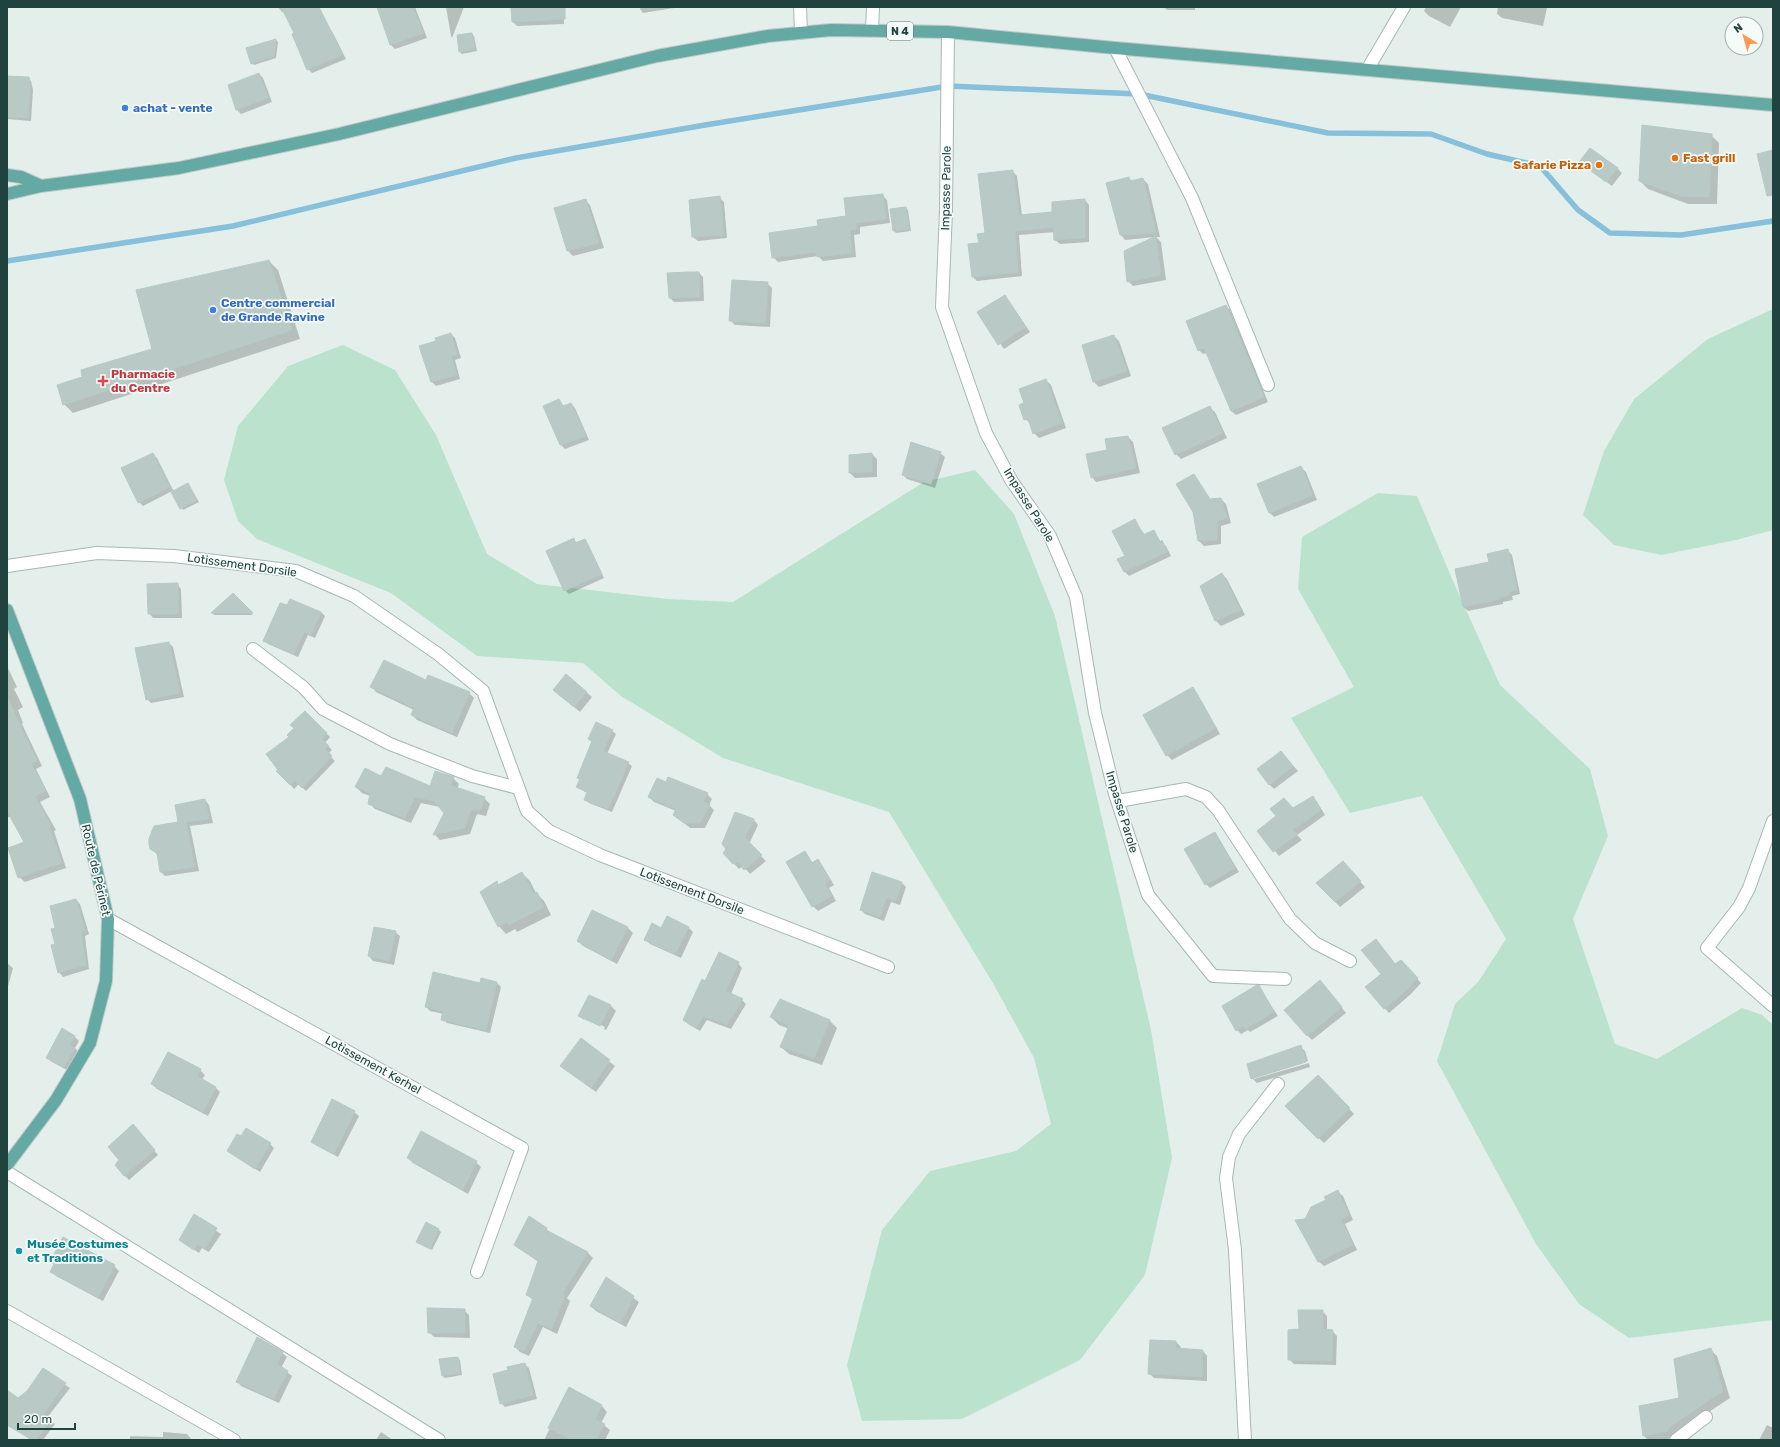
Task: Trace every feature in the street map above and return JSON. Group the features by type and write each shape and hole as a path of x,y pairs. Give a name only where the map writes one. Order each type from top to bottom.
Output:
{"main road":[{"name":"N 4","path":"7,194 41,186 179,168 339,134 657,56 768,36 831,30 948,32 1115,48 1773,105"},
{"path":"7,175 21,177 41,186"},
{"name":"Route de Périnet","path":"7,610 80,799 108,919 106,981 90,1043 56,1100 7,1165"}],"street":[{"path":"800,7 801,33"},
{"path":"872,30 874,7"},
{"path":"1367,70 1404,7"},
{"name":"Impasse Parole","path":"948,32 946,211 942,307 986,433 1011,480 1050,536 1076,597 1095,713 1118,801 1148,894 1213,976 1285,979"},
{"path":"1115,48 1192,198 1268,385"},
{"name":"Lotissement Dorsile","path":"7,566 97,553 174,556 296,571 354,596 438,654 483,691 527,811 549,831 600,855 888,967"},
{"path":"253,649 302,687 323,709 390,744 472,776 518,788"},
{"path":"1118,801 1186,789 1206,797 1218,810 1290,919 1315,943 1350,961"},
{"path":"1773,821 1749,888 1739,907 1707,948 1773,1006"},
{"name":"Lotissement Kerhel","path":"108,919 522,1148 478,1272"},
{"path":"1245,1440 1235,1250 1226,1178 1230,1152 1238,1134 1278,1084"},
{"path":"7,1172 439,1440"},
{"path":"7,1311 234,1440"},
{"path":"1676,1440 1706,1417"}],"green space":[{"path":"1773,309 1773,530 1736,540 1661,555 1614,545 1583,515 1604,451 1634,399 1708,339"},
{"path":"343,345 395,370 436,435 487,554 537,584 668,599 733,602 924,482 975,470 1014,514 1055,616 1151,1030 1172,1158 1145,1275 1080,1360 962,1419 862,1421 847,1365 882,1230 930,1171 1016,1151 1051,1124 1034,1058 994,985 889,812 723,758 621,696 583,663 477,656 391,593 257,539 238,521 224,480 238,426 288,366"},
{"path":"1378,493 1417,496 1453,581 1500,685 1590,769 1608,836 1573,919 1615,1044 1657,1059 1742,1008 1762,1015 1773,1025 1773,1320 1629,1338 1579,1304 1536,1244 1437,1061 1455,1004 1478,982 1506,939 1422,796 1350,813 1291,718 1354,687 1298,589 1302,537"}],"building":[{"path":"281,7 319,7 343,55 307,70 292,34 294,33"},
{"path":"377,7 413,7 423,33 390,45"},
{"path":"565,7 565,19 512,22 511,8"},
{"path":"472,33 475,49 459,52 457,35"},
{"path":"276,39 274,56 251,64 246,48"},
{"path":"259,73 268,98 236,110 228,85"},
{"path":"7,76 29,77 30,86 28,118 7,117"},
{"name":"Fast grill","path":"1642,125 1712,134 1709,197 1680,196 1639,181"},
{"path":"1590,148 1618,168 1606,182 1579,162"},
{"path":"1773,150 1773,195 1767,196 1757,154"},
{"path":"1013,170 1019,215 1052,212 1052,202 1085,199 1085,238 1054,240 1053,227 1015,231 1018,272 972,277 968,244 979,243 977,234 985,233 978,174"},
{"path":"1129,177 1130,181 1143,178 1156,233 1120,235 1106,183"},
{"path":"883,194 886,219 856,223 856,230 850,230 852,253 817,257 815,252 772,258 769,233 818,226 817,220 846,216 844,198"},
{"path":"720,196 724,235 692,237 689,200"},
{"path":"586,199 599,243 567,251 554,208"},
{"path":"906,207 909,229 893,231 890,209"},
{"path":"1156,236 1161,275 1127,282 1124,251"},
{"name":"Centre commercial de Grande Ravine","path":"269,260 292,330 63,405 57,385 82,377 81,370 152,349 136,290"},
{"path":"699,272 700,297 669,298 667,273"},
{"path":"732,280 768,282 765,323 729,321"},
{"path":"1005,295 1026,327 998,345 977,312"},
{"path":"1226,305 1264,397 1231,411 1204,348 1198,351 1186,321"},
{"path":"451,333 457,354 451,356 457,375 431,382 419,346 436,341 435,338"},
{"path":"1114,335 1127,371 1093,382 1082,345"},
{"path":"1046,379 1062,423 1033,434 1028,418 1024,420 1019,405 1024,403 1019,389"},
{"path":"559,399 563,406 571,403 586,436 560,445 543,406"},
{"path":"1210,406 1223,433 1175,455 1162,428"},
{"path":"1128,436 1136,468 1091,478 1086,454 1107,450 1105,439"},
{"path":"911,442 941,452 931,484 902,475"},
{"path":"153,453 170,487 138,503 121,468"},
{"path":"872,453 872,472 849,473 849,455"},
{"path":"1301,466 1313,495 1269,513 1257,484"},
{"path":"1194,474 1210,499 1221,498 1227,518 1217,521 1217,540 1198,541 1193,512 1176,484"},
{"path":"188,483 197,500 180,509 171,492"},
{"path":"1135,519 1143,535 1154,530 1160,542 1162,540 1167,552 1124,572 1117,559 1125,556 1112,531"},
{"path":"574,538 575,543 585,539 602,574 564,591 546,551"},
{"path":"1508,549 1517,590 1509,592 1509,595 1499,598 1500,599 1463,607 1455,569 1489,562 1487,554"},
{"path":"1222,573 1241,610 1215,621 1200,586"},
{"path":"178,583 178,614 148,614 147,584"},
{"path":"233,593 253,613 211,613"},
{"path":"290,599 321,612 311,635 304,632 294,654 263,641 280,603 287,605"},
{"path":"169,642 180,693 146,700 135,648"},
{"path":"384,660 426,680 428,675 470,692 452,733 411,715 414,708 370,687"},
{"path":"566,674 587,692 574,707 553,690"},
{"path":"1193,687 1216,728 1166,756 1143,715"},
{"path":"7,697 37,761 31,763 46,791 35,796 51,825 49,826 62,863 18,878 8,848 24,842 7,811"},
{"path":"305,711 327,733 322,739 329,746 325,749 332,756 302,788 295,781 290,785 276,771 278,770 266,754 289,737 287,735 294,728 290,725"},
{"path":"596,722 613,730 603,751 629,762 608,809 584,800 587,792 576,787 580,779 577,778 592,741 588,739"},
{"path":"1281,751 1293,766 1269,785 1257,769"},
{"path":"386,767 430,786 435,771 454,777 450,785 485,797 480,811 471,809 465,828 433,835 444,813 434,801 415,797 405,818 368,804 370,793 355,787 365,768 381,776"},
{"path":"668,777 708,793 703,802 710,804 700,823 684,823 673,815 676,809 648,797 657,778 666,782"},
{"path":"1313,796 1321,810 1293,830 1298,834 1273,852 1257,831 1276,816 1270,809 1284,798 1293,808"},
{"path":"205,799 209,819 186,822 195,867 160,872 157,853 150,849 149,844 149,839 154,826 178,822 175,805"},
{"path":"735,812 754,819 745,838 762,855 744,870 738,862 733,864 723,853 726,849 722,844"},
{"path":"1215,832 1235,868 1205,885 1184,849"},
{"path":"805,851 812,863 818,859 830,880 825,884 832,896 812,907 786,862"},
{"path":"1343,861 1361,881 1335,902 1316,883"},
{"path":"522,872 533,893 537,892 544,907 509,925 507,922 498,927 480,892 497,881 498,885"},
{"path":"872,872 902,882 896,901 886,898 880,917 860,910"},
{"path":"76,899 85,930 81,932 86,965 58,973 51,945 55,944 51,929 55,928 50,906"},
{"path":"592,910 628,927 611,960 577,941"},
{"path":"667,916 689,927 675,954 644,940 652,923 661,928"},
{"path":"374,927 396,931 389,961 368,956"},
{"path":"1376,939 1395,964 1401,960 1418,978 1407,990 1384,1009 1365,987 1381,974 1361,950"},
{"path":"719,952 739,962 726,991 743,999 727,1025 703,1016 696,1028 683,1020 702,979 705,981"},
{"path":"433,972 480,983 481,978 497,982 486,1030 441,1020 443,1011 425,1007"},
{"path":"1320,980 1342,1007 1307,1036 1284,1010"},
{"path":"1259,985 1274,1012 1245,1029 1244,1026 1236,1031 1222,1006"},
{"path":"589,995 611,1005 600,1026 578,1016"},
{"path":"780,999 830,1020 814,1058 780,1047 789,1026 770,1017"},
{"path":"62,1028 75,1036 70,1045 75,1048 64,1067 46,1058"},
{"path":"581,1038 610,1060 591,1088 560,1066"},
{"path":"1301,1045 1306,1062 1251,1079 1247,1064"},
{"path":"168,1052 201,1069 197,1076 216,1087 203,1112 151,1084"},
{"path":"1318,1075 1350,1108 1318,1139 1285,1106"},
{"path":"332,1099 355,1111 334,1154 311,1142"},
{"path":"133,1124 155,1150 124,1176 115,1165 119,1160 108,1147"},
{"path":"246,1128 271,1143 255,1169 227,1151 237,1134 241,1136"},
{"path":"421,1131 477,1161 463,1190 407,1158"},
{"path":"1338,1190 1349,1215 1341,1219 1353,1245 1318,1262 1295,1220 1305,1219 1311,1207 1326,1200 1324,1197"},
{"path":"194,1214 217,1228 205,1249 197,1244 194,1250 179,1240"},
{"path":"529,1216 547,1228 546,1230 588,1252 562,1294 565,1295 552,1329 538,1323 524,1351 514,1347 533,1298 526,1295 538,1261 514,1245"},
{"path":"426,1222 439,1229 430,1249 416,1242"},
{"path":"63,1237 115,1265 98,1297 50,1272 54,1264 50,1262"},
{"path":"606,1277 634,1296 621,1323 590,1306"},
{"path":"427,1308 465,1309 465,1333 428,1333"},
{"path":"1298,1310 1323,1310 1323,1329 1333,1330 1332,1361 1288,1360 1288,1330 1299,1329"},
{"path":"257,1337 283,1352 277,1364 288,1371 274,1399 236,1382"},
{"path":"1150,1340 1176,1341 1176,1348 1203,1350 1202,1377 1148,1374"},
{"path":"1711,1348 1723,1391 1668,1428 1668,1431 1643,1436 1639,1406 1679,1398 1674,1359"},
{"path":"458,1357 460,1373 442,1376 439,1359"},
{"path":"525,1363 533,1395 500,1404 493,1374 508,1370 507,1367"},
{"path":"43,1368 66,1383 43,1414 52,1420 36,1440 32,1440 7,1425 7,1390 18,1398 27,1391"},
{"path":"569,1387 602,1405 595,1419 605,1424 596,1440 572,1440 548,1428"}],"waterway":[{"path":"7,261 233,226 516,158 705,125 948,86 1139,94 1328,133 1431,134 1487,154 1540,166 1578,210 1610,233 1681,235 1773,221"}],"place":[{"name":"achat - vente","path":"125,108"},
{"name":"Fast grill","path":"1675,158"},
{"name":"Safarie Pizza","path":"1599,165"},
{"name":"Centre commercial de Grande Ravine","path":"213,310"},
{"name":"Pharmacie du Centre","path":"103,381"},
{"name":"Musée Costumes et Traditions","path":"19,1251"}]}
